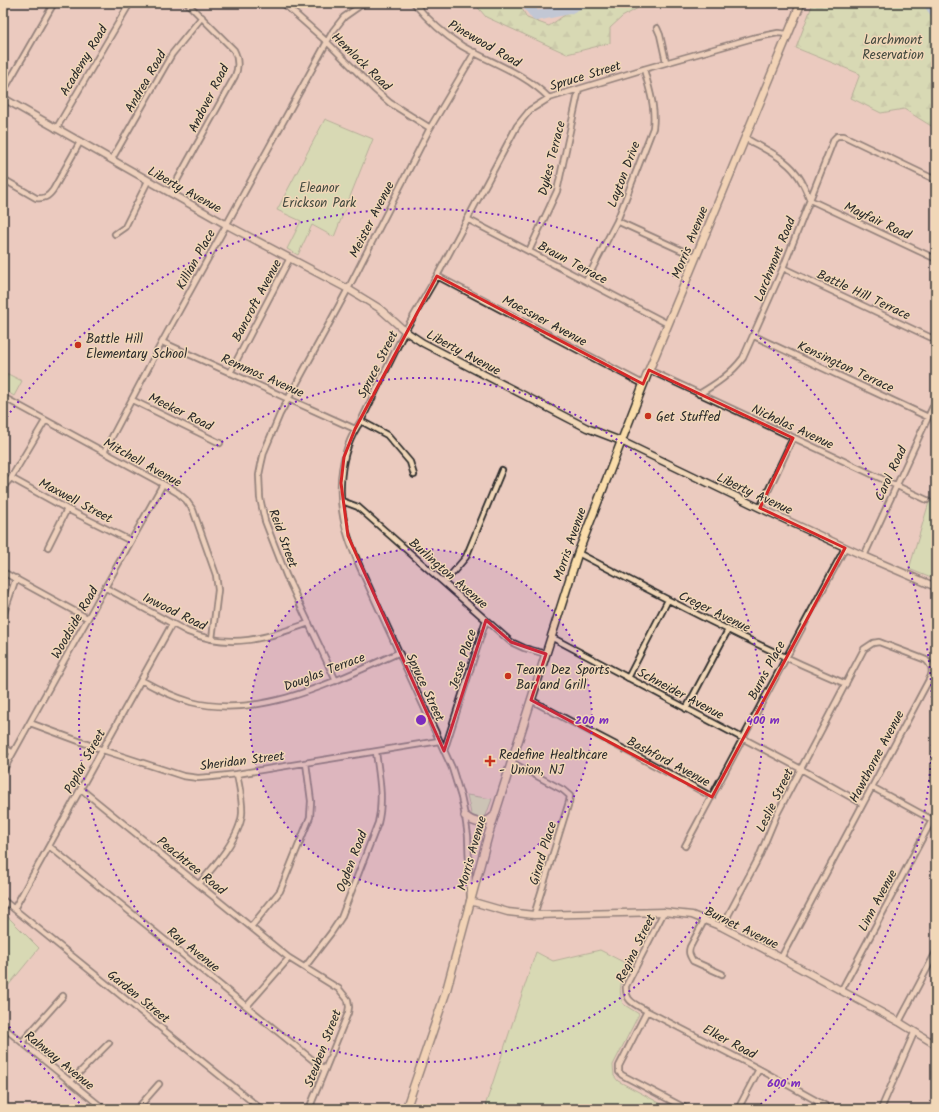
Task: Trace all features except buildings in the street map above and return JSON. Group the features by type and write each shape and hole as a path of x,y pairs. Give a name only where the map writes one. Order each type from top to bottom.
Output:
{"main road":[{"name":"Morris Avenue","path":"406,1109 446,992 494,816 578,553 649,370 801,3"},
{"path":"465,816 475,822 481,823 488,821 494,816"}],"street":[{"path":"3,92 54,3"},
{"name":"Academy Road","path":"56,128 130,3"},
{"name":"Andover Road","path":"170,193 235,76 237,68 237,59 234,50 187,3"},
{"name":"Hemlock Road","path":"283,3 327,42 379,94 390,103 430,128"},
{"name":"Killian Place","path":"104,452 162,342 338,23 364,3"},
{"name":"Pinewood Road","path":"414,3 438,28 452,39 530,82 549,98"},
{"name":"Andrea Road","path":"112,159 172,54 202,18"},
{"path":"658,28 666,62"},
{"name":"Spruce Street","path":"470,901 468,842 465,816 457,782 359,565 348,536 342,501 341,483 344,457 355,429 361,421 406,331 517,126 530,110 549,98 666,62 753,38 778,33 788,34"},
{"name":"Meister Avenue","path":"290,398 348,289 430,128 475,52"},
{"name":"Layton Drive","path":"586,281 617,221 653,128 655,117 654,104 644,69"},
{"name":"Dykes Terrace","path":"529,251 558,191 578,89"},
{"name":"Liberty Avenue","path":"3,98 226,225 348,289 378,308 423,343 584,426 621,441 845,548 936,587"},
{"name":"Larchmont Road","path":"699,394 734,370 743,358 783,268 834,139 837,136 844,136 936,180"},
{"path":"745,138 786,163 796,172 803,182 810,200"},
{"path":"3,179 36,198 47,196 53,190 80,142"},
{"path":"115,234 125,227 148,181"},
{"name":"Mayfair Road","path":"810,200 936,259"},
{"name":"Braun Terrace","path":"467,219 668,324"},
{"path":"617,221 696,257"},
{"name":"Bancroft Avenue","path":"230,373 290,258"},
{"name":"Battle Hill Terrace","path":"783,268 936,340"},
{"name":"Moessner Avenue","path":"437,276 644,384"},
{"name":"Kensington Terrace","path":"754,336 928,416"},
{"name":"Remmos Avenue","path":"162,342 290,398 355,429"},
{"name":"Nicholas Avenue","path":"649,370 927,500"},
{"name":"Mitchell Avenue","path":"3,397 163,484 186,500 192,510 216,574 218,590 212,639"},
{"name":"Reid Street","path":"290,398 280,414 262,458 259,475 260,498 265,520 286,575 336,681"},
{"name":"Meeker Road","path":"132,400 220,443"},
{"name":"Carol Road","path":"864,556 936,400"},
{"path":"3,487 11,478 46,421"},
{"path":"361,421 386,435 410,462 414,475"},
{"path":"760,508 793,438"},
{"path":"444,583 466,557 502,470"},
{"name":"Maxwell Street","path":"11,478 67,509 131,541"},
{"name":"Woodside Road","path":"3,772 87,618 106,588 163,484"},
{"name":"Burlington Avenue","path":"342,501 358,508 511,642 524,648 546,654"},
{"path":"48,547 67,509"},
{"name":"Burns Place","path":"685,846 845,548"},
{"name":"Creger Avenue","path":"578,553 668,600 785,658 846,684"},
{"path":"3,572 87,618"},
{"path":"3,616 16,578"},
{"name":"Inwood Road","path":"106,588 172,624 201,637 212,639 230,641 258,639 309,623"},
{"path":"628,678 668,600"},
{"name":"Jesse Place","path":"444,751 486,620"},
{"name":"Poplar Street","path":"14,909 172,624"},
{"path":"686,709 728,630"},
{"name":"Schneider Avenue","path":"551,637 801,769 863,804"},
{"name":"Hawthorne Avenue","path":"781,958 931,676 932,669 930,663 926,660 884,643 873,643 864,649 846,684"},
{"name":"Douglas Terrace","path":"141,680 176,697 192,702 216,706 244,705 272,702 299,695 336,681 398,653"},
{"name":"Leslie Street","path":"722,927 759,857 777,814 846,684"},
{"name":"Bashford Avenue","path":"532,700 563,718 665,770 712,797"},
{"name":"Sheridan Street","path":"30,723 102,750 183,776 204,778 439,741"},
{"path":"3,747 13,753"},
{"name":"Ogden Road","path":"305,967 341,918 378,823 381,811 381,799 376,752"},
{"name":"Girard Place","path":"512,762 563,790 570,796 534,915"},
{"path":"251,927 280,891 310,817 311,802 306,763"},
{"path":"199,884 222,856 236,832 242,815 242,803 237,774"},
{"path":"872,787 934,821"},
{"name":"Peachtree Road","path":"81,789 289,958 305,967"},
{"name":"Linn Avenue","path":"841,991 934,821"},
{"name":"Ray Avenue","path":"49,846 325,1070"},
{"name":"Garden Street","path":"3,900 261,1109"},
{"name":"Burnet Avenue","path":"470,901 508,912 534,915 664,912 692,915 705,919 899,1022 914,1033 936,1045"},
{"name":"Regina Street","path":"626,994 626,986 664,912"},
{"path":"705,919 690,947 689,955 693,961 722,974"},
{"path":"899,1022 936,952"},
{"path":"247,1006 289,958"},
{"name":"Steuben Street","path":"305,967 339,989 345,995 349,1007 310,1109"},
{"name":"Elker Road","path":"626,994 630,1002 759,1069 826,1106"},
{"path":"22,1042 63,996"},
{"path":"647,1011 619,1066 619,1072 622,1076 687,1109"},
{"name":"Rahway Avenue","path":"3,1027 104,1109"},
{"path":"881,1109 914,1033"},
{"path":"70,1082 109,1043"},
{"path":"738,1109 759,1069"},
{"path":"137,1109 159,1084"}],"highlighted area":[{"path":"437,276 643,384 649,370 793,438 760,508 845,548 712,797 531,700 546,654 511,642 486,620 444,751 348,536 341,483 344,457 355,429"}],"green space":[{"path":"474,3 519,3 527,18 549,26 582,3 647,3 622,17 610,28 610,43 567,54 486,17"},
{"name":"Larchmont Reservation","path":"813,3 936,3 936,129 904,109 881,113 851,98 860,74 796,48"},
{"name":"Eleanor Erickson Park","path":"325,119 373,139 334,237 312,225 298,255 287,249 301,221 277,210"},
{"path":"8,374 22,381 14,396 3,389 3,384"},
{"path":"930,499 936,502 936,580 909,569"},
{"path":"467,795 492,799 485,818 476,820 472,818"},
{"path":"3,912 39,948 3,992"},
{"path":"600,950 629,965 620,988 621,998 623,1004 639,1014 613,1065 614,1076 618,1081 671,1109 484,1109 536,952 553,961"}],"waterway":[{"path":"526,3 536,16 569,9 581,3"},
{"path":"928,3 936,14"}],"place":[{"name":"Battle Hill Elementary School","path":"78,345"},
{"name":"Get Stuffed","path":"648,416"},
{"name":"Team Dez Sports Bar and Grill","path":"508,676"},
{"name":"Redefine Healthcare - Union, NJ","path":"490,761"}]}
